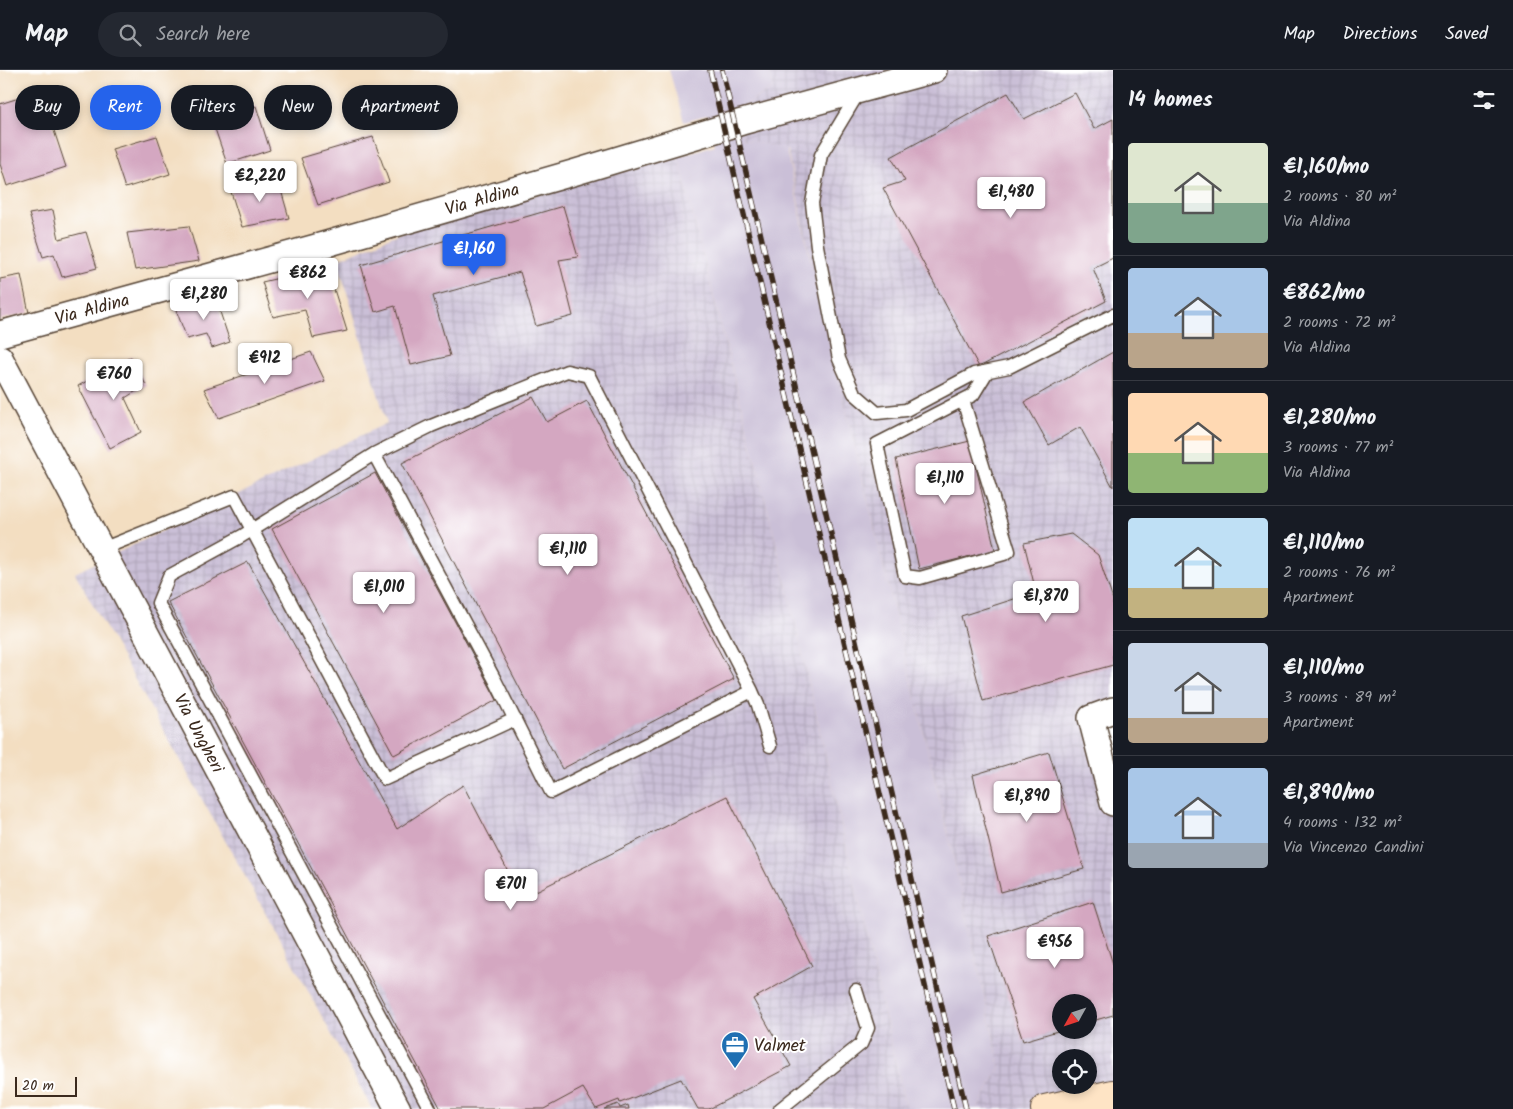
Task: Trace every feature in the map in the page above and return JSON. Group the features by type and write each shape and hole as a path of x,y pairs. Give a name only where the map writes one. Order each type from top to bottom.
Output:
{"street":[{"name":"Via Aldina","path":"0,334 307,250 576,172 692,136 934,70"},
{"name":"Via Ungheri","path":"0,358 398,1109"},
{"path":"1113,710 1091,718 1113,803"},
{"path":"1045,1109 1113,1094"},
{"path":"1094,1109 1113,1099"}],"lane":[{"path":"860,90 821,155 812,203 817,246 839,359 854,393 877,413 906,410 974,374 1009,367 1113,315"},
{"path":"430,1109 158,603 169,576 252,530 374,454 431,426 567,371 588,376 752,691 770,746"},
{"path":"963,400 1009,551 920,578 905,576 877,444 963,400 973,395 987,372"},
{"path":"374,454 551,792 752,691"},
{"path":"102,549 234,496 385,779 514,719"},
{"path":"780,1109 861,1044 868,1028 856,990"}],"shaded area":[{"path":"669,70 769,70 773,88 738,109 744,139 786,149 820,302 953,855 1000,1067 977,1109 906,1109 787,586 678,156 715,145 707,116 684,122"},
{"path":"769,70 1113,70 1113,1109 977,1109 1000,1067 953,855 820,302 787,150 744,139 738,109 773,88"},
{"path":"678,156 787,586 906,1109 372,1109 264,910 75,573 387,423 337,260 405,231"}],"building":[{"path":"1008,93 1024,119 1075,93 1094,129 1113,119 1113,258 1093,268 1106,301 979,367 883,188 905,181 891,157"},
{"path":"15,99 15,130 54,130 66,167 7,186 0,164 0,104"},
{"path":"256,106 270,150 227,164 215,130 254,130 254,107"},
{"path":"157,136 170,174 125,188 112,149"},
{"path":"373,137 389,182 318,205 301,158"},
{"path":"277,176 289,218 242,227 231,192"},
{"path":"563,206 578,257 559,260 573,316 536,326 520,272 433,296 450,356 411,365 395,306 375,312 361,265"},
{"path":"53,210 59,239 86,232 97,268 62,277 54,254 43,257 29,214"},
{"path":"189,226 199,261 135,270 127,233"},
{"path":"327,267 347,331 313,338 305,310 273,317 262,282"},
{"path":"21,275 29,313 0,320 0,279"},
{"path":"215,297 230,342 212,348 206,334 187,339 175,307"},
{"path":"311,352 325,381 219,418 204,389"},
{"path":"1113,352 1113,487 1080,427 1049,445 1025,402"},
{"path":"131,357 146,385 125,398 141,432 110,448 78,386"},
{"path":"533,397 547,422 587,401 734,679 562,769 402,463"},
{"path":"970,441 995,550 919,569 896,459"},
{"path":"375,473 497,700 394,755 272,529"},
{"path":"1071,534 1098,555 1113,600 1113,665 983,701 961,616 1036,592 1024,543"},
{"path":"248,562 397,829 463,785 522,898 727,796 812,966 753,999 791,1066 709,1109 698,1109 681,1079 620,1103 619,1100 596,1109 583,1088 544,1109 441,1109 168,602"},
{"path":"1049,752 1084,869 1001,892 973,775"},
{"path":"1093,902 1113,964 1113,1015 1098,1019 1098,994 1052,994 1052,1033 1023,1041 988,936"},
{"path":"618,1104 620,1108 628,1105 629,1109 604,1109"}],"railway":[{"path":"710,70 954,1109"},
{"path":"722,70 966,1109"}],"place":[{"name":"Valmet","path":"735,1069"}]}
